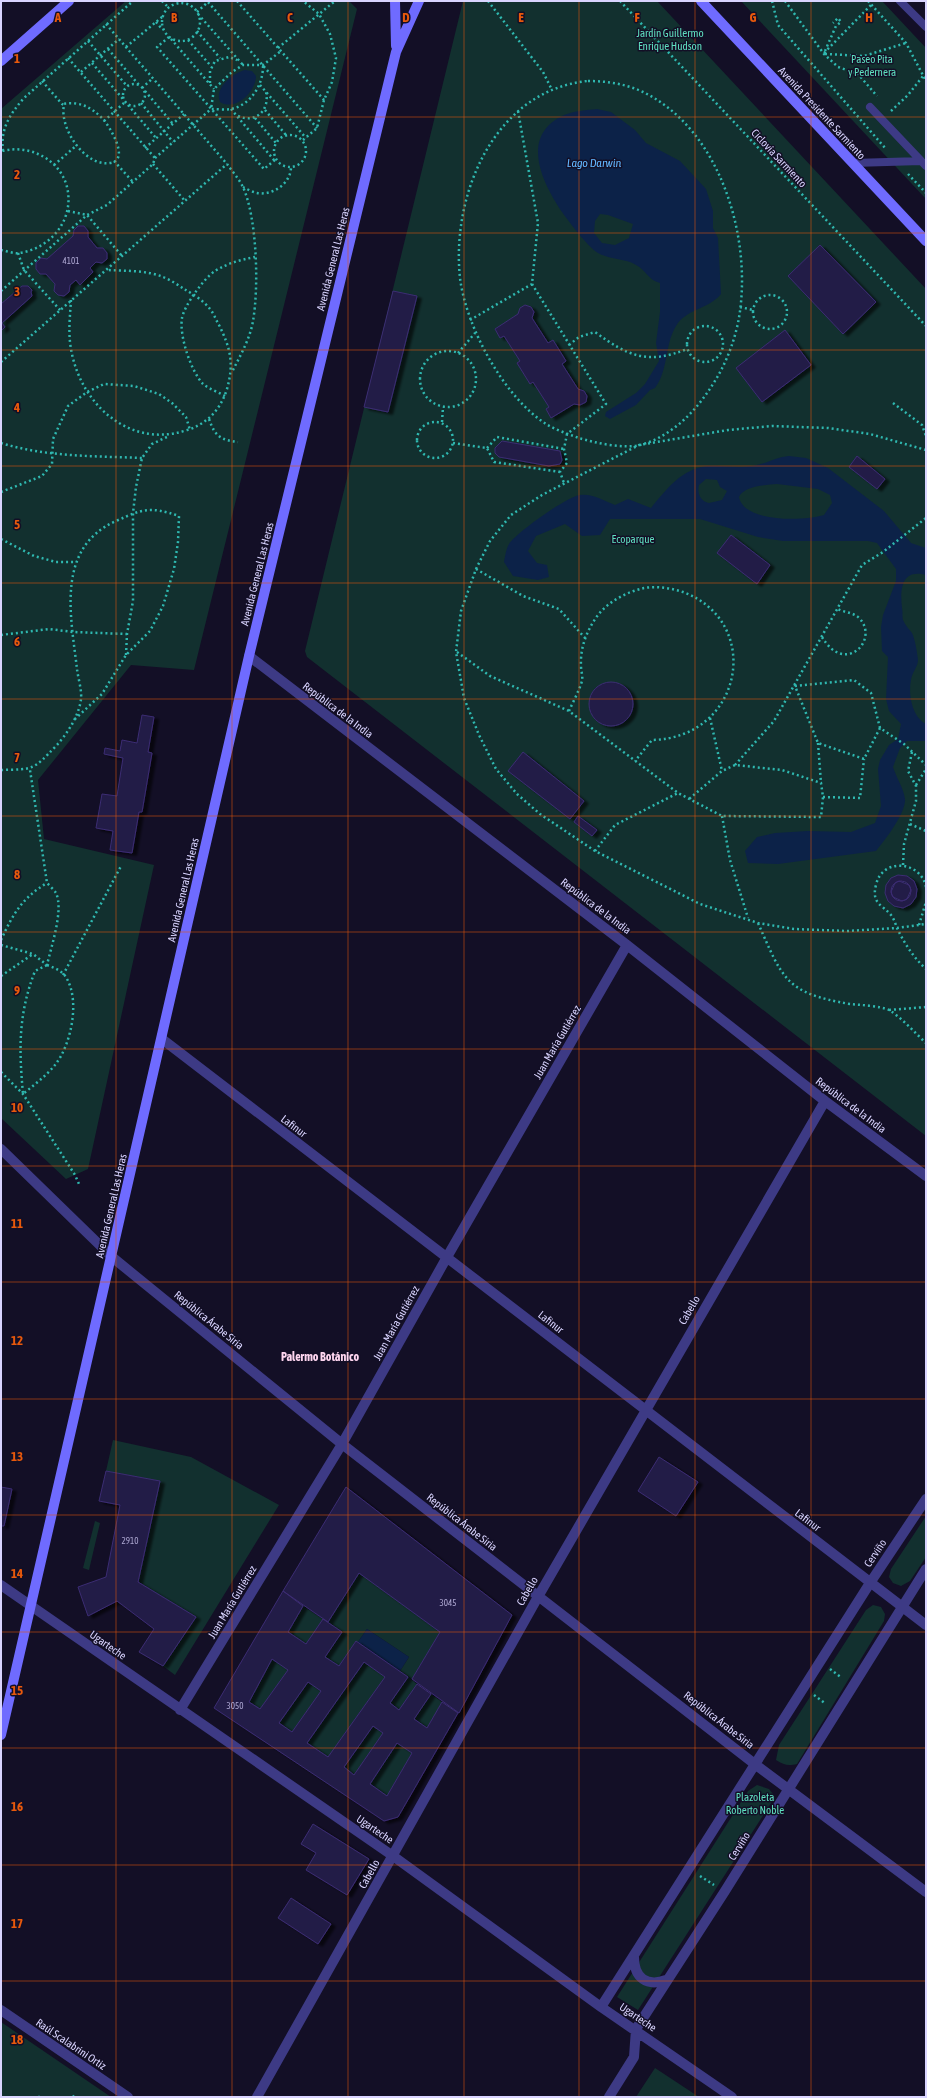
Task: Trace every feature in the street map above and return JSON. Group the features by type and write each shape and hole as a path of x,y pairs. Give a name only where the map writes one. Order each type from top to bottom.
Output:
{"main road":[{"path":"1,61 69,1"},
{"name":"Avenida General Las Heras","path":"395,1 396,52"},
{"name":"Avenida General Las Heras","path":"1,1735 29,1605 112,1257 249,656 396,52 419,1"},
{"name":"Avenida Presidente Sarmiento","path":"701,1 926,241"}],"street":[{"name":"República de la India","path":"249,656 627,945 825,1101 926,1176"},
{"name":"Juan María Gutiérrez","path":"180,1710 342,1444 447,1257 627,945"},
{"name":"Lafinur","path":"162,1039 926,1625"},
{"name":"Cabello","path":"257,2097 645,1410 825,1101"},
{"name":"República Árabe Siria","path":"1,1150 112,1257 342,1444 756,1764 926,1892"},
{"name":"Cerviño","path":"601,2007 870,1583 926,1499"},
{"name":"Cerviño","path":"609,2097 634,2057 636,2029 666,1980 725,1891 926,1569"},
{"name":"Ugarteche","path":"1,1585 393,1856 601,2007 636,2029 732,2097"},
{"path":"634,1957 634,1967 639,1976 647,1982 657,1983 666,1980"},
{"name":"Raúl Scalabrini Ortiz","path":"1,2010 128,2097"}],"lane":[{"path":"900,1 926,27"},
{"path":"870,107 923,164"},
{"path":"853,163 896,162 923,164"}],"path":[{"path":"1,250 18,253 40,247 58,232 68,211 67,187 54,165 38,152 15,148 2,152 1,141 4,127 11,113 42,81 133,1"},
{"path":"162,1 168,7"},
{"path":"188,1 243,65"},
{"path":"237,1 324,100"},
{"path":"303,1 319,14 330,34 336,58 332,82 324,100 317,128 303,140"},
{"path":"211,109 231,109 243,104 260,85 263,65 335,1"},
{"path":"488,1 543,72 552,90"},
{"name":"Ciclovía Sarmiento","path":"620,1 926,326"},
{"path":"772,1 778,25 896,162 926,193"},
{"path":"785,1 824,54 838,67 858,74 881,100"},
{"path":"868,1 906,43 926,81"},
{"path":"126,47 156,22 168,7 178,2 189,4 197,12 200,25 197,31 188,40 175,41 169,37"},
{"path":"197,12 208,2 317,128"},
{"path":"824,54 871,5"},
{"path":"162,16 164,31"},
{"path":"824,54 836,26 841,22 838,18 833,23"},
{"path":"156,22 214,90"},
{"path":"106,24 227,164 242,187 252,220 255,257 256,290 253,322 246,344 232,372 225,396 217,410 209,419 190,430 169,436 152,444 142,458 136,487 133,513 133,601 127,634 126,655"},
{"path":"197,31 220,58"},
{"path":"169,37 157,47 264,169 275,160"},
{"path":"81,72 119,39"},
{"path":"188,40 211,66"},
{"path":"88,41 127,86"},
{"path":"824,54 864,56 906,43"},
{"path":"108,49 173,124"},
{"path":"211,86 209,75 211,66 220,58 228,57 239,61"},
{"path":"68,58 155,158"},
{"path":"92,63 156,138"},
{"path":"1,291 87,215 106,205 153,164 155,158 211,109 214,90 232,72 243,65 263,65"},
{"path":"891,111 908,95 923,76"},
{"path":"142,88 153,78"},
{"path":"42,81 62,104 65,127 77,145 94,159 110,163 114,161 118,156 116,140 104,121 90,108 81,104 72,102 62,104"},
{"path":"926,450 901,441 849,431 828,428 772,426 728,430 639,445 612,445 567,434 547,425 529,411 501,376 475,333 470,320 460,276 461,231 465,206 480,160 497,133 518,110 535,98 570,82 588,81 623,85 642,92 659,102 677,116 694,133 705,149 723,183 736,225 741,269 740,307 732,343 716,384 685,420 665,434 639,445 564,483 511,515 490,541 476,569 461,611 456,652 464,698 479,735 496,769 517,794 540,814 595,851 700,904 758,923 794,929 847,931 897,928 926,924"},
{"path":"134,84 142,88 145,97 141,103 134,106 125,102 123,94 127,86 134,84"},
{"path":"260,85 306,138"},
{"path":"236,115 247,119 255,118 265,110 267,101 266,91"},
{"path":"104,121 125,102"},
{"path":"141,103 173,142"},
{"path":"886,106 896,116"},
{"path":"231,109 275,160 285,166 292,167 302,162 307,152 303,140 292,134 286,135 276,143 274,154 275,160"},
{"path":"265,110 286,135"},
{"path":"518,110 538,223 532,284 606,404 567,434 564,448 567,463 560,472"},
{"path":"145,148 184,114"},
{"path":"255,118 276,143"},
{"path":"54,165 77,145"},
{"path":"114,161 133,182"},
{"path":"153,164 185,201"},
{"path":"1,362 227,164"},
{"path":"242,187 259,194 274,191 287,180 291,173 292,167"},
{"path":"68,211 87,215 122,256"},
{"path":"18,253 24,270 60,310"},
{"path":"225,396 204,384 188,356 184,342 182,318 194,294 213,272 231,262 255,257"},
{"path":"107,270 132,271 162,277 194,294 210,309 223,334 230,354 232,372"},
{"path":"470,320 532,284"},
{"path":"766,295 773,295 784,302 787,315 780,325 769,328 758,323 754,317 753,310 755,303 760,298 766,295"},
{"path":"71,300 71,348 76,371 87,392 102,411 123,426 148,435 169,436"},
{"path":"740,307 753,310"},
{"path":"700,327 712,328 721,337 722,349 716,358 711,361 700,362 695,360 687,349 689,336 700,327"},
{"path":"569,345 579,338 595,332 619,349 635,355 653,358 671,355 687,349"},
{"path":"458,353 475,333"},
{"path":"447,351 458,353 471,363 475,371 476,381 474,390 469,398 461,404 452,407 443,407 434,404 426,398 419,382 420,372 430,357 447,351"},
{"path":"1,492 42,476 52,464 53,439 68,406 87,392 104,384 134,386 159,394 172,402 186,417 190,430"},
{"path":"893,403 922,425 926,436"},
{"path":"442,422 443,407"},
{"path":"209,419 215,434 227,441 238,442"},
{"path":"430,422 442,422 451,431 453,443 447,454 442,457 430,457 420,450 417,439 421,428 430,422"},
{"path":"487,448 497,437 564,448"},
{"path":"1,443 20,449 52,453 142,458"},
{"path":"453,443 487,448"},
{"path":"487,448 494,462 560,472"},
{"path":"560,472 564,483"},
{"path":"1,770 30,770 40,762 61,741 75,719 102,694 126,655 150,631 163,606 174,569 178,542 179,516 158,510 144,510 133,513 107,525 91,537 76,562 70,599 81,699 75,719"},
{"path":"689,799 722,771 735,765 774,721 862,565 883,552 926,518"},
{"path":"1,539 41,558 56,562 76,562"},
{"path":"476,569 523,596 559,608 585,638"},
{"path":"569,711 582,680 581,658 585,638 600,613 610,604 634,590 648,588 676,590 702,601 712,611 727,634 733,662 729,690 723,702 710,718 692,731 680,737 652,740 635,761"},
{"path":"822,637 828,646 840,654 854,652 863,643 866,631 860,619 855,615 838,609"},
{"path":"1,635 49,629 73,632 127,634"},
{"path":"456,652 490,676 569,711 678,793 722,816 821,817 823,797 818,743 795,686"},
{"path":"795,686 854,680 871,693 880,728 864,760 860,798 823,797"},
{"path":"710,718 722,771"},
{"path":"880,728 904,744 926,765"},
{"path":"818,743 864,760"},
{"path":"903,865 904,844 916,801 916,786 908,771 912,752"},
{"path":"735,765 782,770 821,783"},
{"path":"916,786 926,769"},
{"path":"30,770 47,883 56,893 58,911 47,965"},
{"path":"595,851 615,825 678,793"},
{"path":"722,816 730,860 748,919"},
{"path":"910,824 926,831"},
{"path":"926,888 922,876 917,871 903,865 889,868 879,878 876,885 877,899 880,906 891,915 904,942 926,969"},
{"path":"63,975 120,866"},
{"path":"1,940 13,914 32,892 47,883"},
{"path":"919,925 926,902"},
{"path":"758,923 777,967 788,981 803,992 834,1001 888,1010 926,1007"},
{"path":"1,945 33,954 47,965 57,969 67,979 72,993 72,1028 66,1047 56,1064 23,1094"},
{"path":"1,976 33,954"},
{"path":"23,1094 19,1043 23,1012 35,971 47,965"},
{"path":"888,1010 926,1043"},
{"path":"1,1072 23,1094 76,1175 79,1184"},
{"path":"820,1662 852,1686"},
{"path":"804,1689 837,1710"},
{"path":"689,1870 725,1891"},
{"path":"73,2097 76,2093"}],"green space":[{"path":"126,1 349,1 357,9 194,670 131,665 38,780 44,839 154,865 88,1169 66,1179 1,1118 1,109"},
{"name":"Ecoparque","path":"463,1 657,1 926,289 926,1136 307,657 305,651"},
{"name":"Paseo Pita y Pedernera","path":"741,1 882,1 926,48 926,199"},
{"path":"113,1440 191,1457 279,1505 175,1675 163,1666 196,1617 138,1582 160,1481 106,1471"},
{"path":"926,1516 926,1557 910,1581 901,1586 893,1583 889,1577 891,1569"},
{"path":"95,1521 100,1523 89,1570 83,1568"},
{"path":"359,1573 440,1632 412,1679 400,1671 409,1657 367,1629 358,1642 356,1641 339,1666 325,1657 342,1632 350,1637 328,1622"},
{"name":"Plazoleta Roberto Noble","path":"873,1605 881,1607 885,1614 884,1621 797,1764 786,1765 776,1760 779,1745 866,1610"},
{"path":"303,1606 323,1619 306,1644 288,1632"},
{"path":"272,1659 288,1670 260,1709 249,1702"},
{"path":"364,1662 385,1677 328,1757 307,1743"},
{"path":"408,1677 417,1684 399,1710 390,1703"},
{"path":"308,1682 321,1691 292,1732 279,1723"},
{"path":"431,1694 442,1702 427,1728 414,1719"},
{"path":"373,1726 383,1733 354,1775 344,1767"},
{"path":"397,1743 412,1753 387,1796 370,1784"},
{"name":"Plazoleta Roberto Noble","path":"757,1785 769,1789 773,1794 773,1800 638,2010 617,1997 748,1791"},
{"path":"1,2022 111,2097 1,2097"},
{"path":"655,2068 699,2097 636,2097"}],"water":[{"path":"245,70 252,71 256,76 253,88 238,102 226,104 220,102 219,97 222,87 235,74"},
{"name":"Lago Darwin","path":"597,109 611,112 635,130 646,143 680,161 706,189 713,211 713,228 718,238 721,294 710,303 691,312 680,320 672,334 665,365 655,388 650,390 636,405 610,419 605,416 606,412 636,393 645,384 659,361 656,343 660,312 660,283 653,280 639,267 632,263 607,257 598,253 579,234 554,200 542,174 538,147 542,135 550,124 564,115","holes":["600,214 608,215 633,224 629,238 615,245 602,243 594,233 595,221"]},
{"path":"789,456 806,458 828,468 884,511 911,543 926,548 926,575 911,575 907,578 902,588 901,601 903,620 912,633 918,660 910,686 912,705 917,716 926,724 926,741 907,741 900,748 893,767 903,791 905,799 904,805 899,819 876,851 778,864 748,863 745,851 757,837 775,833 808,831 851,832 875,823 881,806 878,769 880,760 889,745 898,739 901,724 889,711 886,699 888,657 882,651 881,627 883,615 896,581 896,569 877,543 868,541 783,541 758,537 700,519 610,519 600,535 582,536 565,524 536,536 528,551 537,563 547,565 549,577 538,580 513,576 504,562 508,546 513,539 553,508 573,497 589,495 615,505 628,499 651,508 675,481 690,471 708,466 746,467","holes":["706,479 717,480 720,487 727,491 722,500 709,503 701,499 698,491 699,485","777,484 818,489 830,495 832,503 824,515 790,519 763,516 752,512 743,505 739,497 750,488"]},
{"path":"367,1629 409,1657 400,1671 358,1642"}],"building":[{"path":"78,226 84,226 88,231 88,237 97,248 103,248 107,253 107,259 102,263 96,262 90,268 93,272 80,285 76,280 70,285 69,292 64,296 58,295 54,291 55,284 46,274 40,274 36,269 36,263 41,258 47,259 73,236 74,230"},
{"path":"820,245 876,302 843,334 788,276"},
{"path":"22,286 28,286 32,290 32,296 2,323 5,327 1,331 1,304"},
{"path":"393,291 417,296 388,412 364,407"},
{"path":"525,305 531,307 534,312 532,318 548,343 553,340 566,361 562,364 578,389 584,391 587,396 586,402 580,405 574,404 551,418 546,409 549,407 533,382 530,384 517,363 520,361 504,336 500,338 495,329 518,314 520,308"},
{"path":"785,330 811,365 762,402 736,368"},
{"path":"502,441 560,451 562,460 560,464 549,466 499,457 495,453 495,448"},
{"path":"857,456 885,479 877,489 849,467"},
{"path":"731,535 770,565 757,584 717,553"},
{"path":"611,682 623,686 629,692 633,704 629,716 623,722 611,726 599,722 593,716 589,704 593,692 599,686"},
{"path":"142,715 154,717 148,752 152,753 142,812 139,812 132,853 110,850 113,831 96,828 102,794 117,796 123,758 104,754 105,748 120,751 122,740 137,743"},
{"path":"523,752 584,801 570,819 508,771"},
{"path":"578,816 597,830 592,836 574,822"},
{"path":"898,875 907,876 914,881 917,889 916,897 911,904 903,908 894,906 888,901 885,893 886,885 891,878","holes":["899,881 909,885 911,890 907,899 902,901 893,897 891,892 895,883"]},
{"path":"901,881 908,884 911,891 908,898 901,901 894,898 891,891 894,884"},
{"path":"659,1457 698,1482 676,1516 638,1491"},
{"path":"106,1471 160,1481 138,1582 196,1617 163,1666 139,1652 154,1629 117,1601 88,1616 78,1587 106,1577 120,1505 99,1501"},
{"path":"1,1487 12,1489 4,1526 1,1526"},
{"path":"346,1487 512,1615 459,1713 412,1679 440,1632 359,1573 328,1622 283,1591"},
{"path":"283,1591 303,1606 288,1632 306,1644 323,1619 342,1632 325,1657 339,1666 356,1641 408,1677 390,1703 399,1710 417,1684 431,1694 414,1719 427,1728 442,1702 458,1713 398,1817 384,1821 214,1708","holes":["272,1659 288,1670 260,1709 249,1702","364,1662 385,1677 328,1757 307,1743","308,1682 321,1691 292,1732 279,1723","373,1726 383,1733 354,1775 344,1767","397,1743 412,1753 387,1796 370,1784"]},
{"path":"313,1824 369,1859 347,1895 306,1870 316,1853 301,1844"},
{"path":"291,1898 331,1924 318,1944 278,1918"}],"district":[{"name":"Palermo Botánico","path":"320,1357"}],"park label":[{"name":"Jardín Guillermo Enrique Hudson","path":"670,39"}]}
